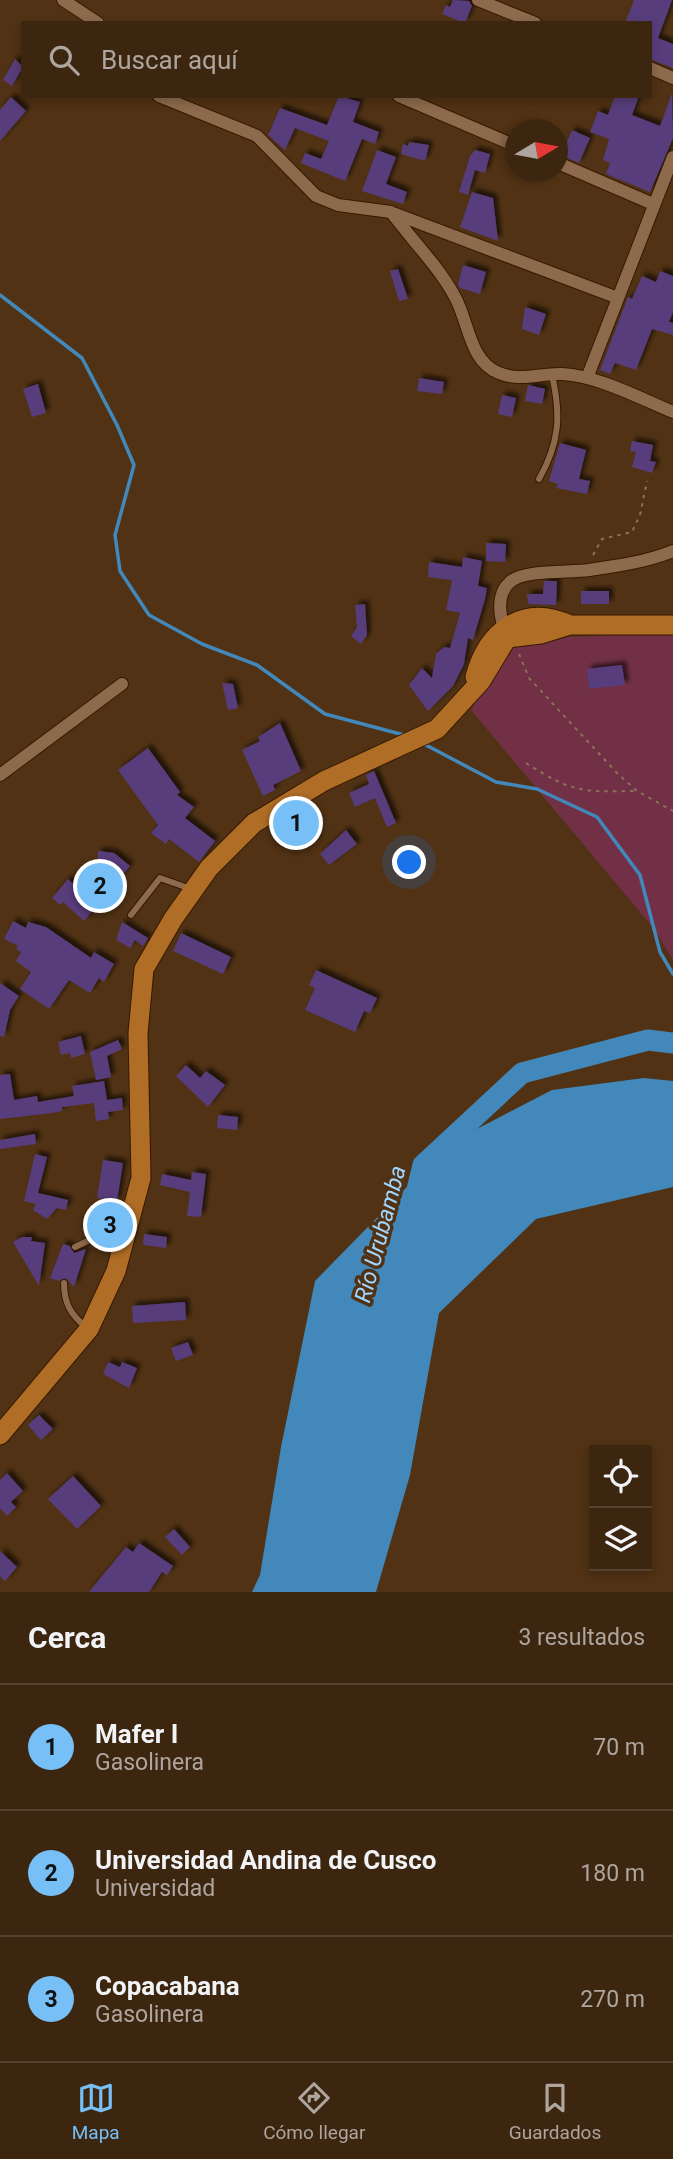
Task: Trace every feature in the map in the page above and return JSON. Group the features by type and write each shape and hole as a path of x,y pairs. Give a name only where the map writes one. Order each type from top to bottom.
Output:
{"highway":[{"path":"0,1435 89,1329 116,1271 141,1178 138,1033 144,968 209,867 254,822 324,780 437,729 481,681 509,635 541,634 570,625 673,625"}],"street":[{"path":"63,0 95,21"},
{"path":"478,0 530,21"},
{"path":"652,69 673,78"},
{"path":"164,98 257,136 316,196 338,205 391,212 618,298"},
{"path":"404,98 505,141"},
{"path":"587,378 673,157"},
{"path":"568,167 653,204"},
{"path":"391,212 456,298 474,348 484,363 498,373 518,378 552,375 587,378 673,412"},
{"path":"509,635 500,611 502,593 510,581 528,575 623,565 673,551"},
{"path":"0,775 122,684"}],"lane":[{"path":"539,479 557,429 560,408 552,375"},
{"path":"131,915 160,878 193,890"},
{"path":"75,1247 102,1234 126,1240"},
{"path":"64,1283 64,1300 73,1317 89,1329"}],"path":[{"path":"591,570 594,550 603,539 632,532 640,515 647,481"},
{"path":"509,635 528,678 637,791 673,811"},
{"path":"526,763 556,782 582,792 637,791"}],"shaded area":[{"path":"673,633 673,960 654,929 471,710 511,639"}],"water":[{"path":"644,1078 673,1081 673,1187 536,1219 439,1313 410,1475 376,1592 252,1592 260,1575 281,1447 315,1281 450,1143 552,1090"}],"building":[{"path":"453,0 469,1 472,6 466,21 442,14 446,5 450,7"},
{"path":"634,0 672,0 658,38 673,44 673,68 652,60 652,21 626,21"},
{"path":"15,59 21,65 21,70 12,86 3,80"},
{"path":"672,93 673,138 650,192 606,174 610,163 603,160 609,139 590,132 598,111 608,115 614,98 638,98 632,115 660,126"},
{"path":"11,97 26,111 0,141 0,110"},
{"path":"338,98 346,98 360,102 353,122 379,132 375,144 362,139 345,181 301,163 305,153 321,159 329,141 295,128 285,150 268,135 280,108 327,125"},
{"path":"572,130 590,138 579,163 568,158 568,139"},
{"path":"409,142 429,145 425,161 401,154 403,144 408,146"},
{"path":"377,150 396,157 386,184 407,192 403,204 362,191"},
{"path":"475,150 490,154 485,173 475,170 468,195 459,192 470,156"},
{"path":"472,192 493,198 498,241 460,227"},
{"path":"463,265 486,272 480,294 460,288 458,284"},
{"path":"398,269 408,299 399,301 390,271"},
{"path":"660,271 673,276 673,312 669,322 673,323 673,335 652,329 636,370 615,363 610,374 600,370 628,297 632,299 642,276 656,282"},
{"path":"525,307 546,314 539,335 522,329"},
{"path":"419,378 444,382 442,394 417,391"},
{"path":"38,384 46,413 32,417 23,389"},
{"path":"528,385 545,389 542,404 525,401"},
{"path":"502,395 516,398 512,417 498,414"},
{"path":"632,441 653,445 650,461 656,462 652,473 632,467 636,452 630,451"},
{"path":"560,443 586,450 579,479 590,481 587,494 556,488 558,484 549,481"},
{"path":"486,543 506,544 505,562 486,561"},
{"path":"463,557 482,561 478,586 487,588 485,599 473,640 468,638 464,664 453,686 428,711 409,685 422,668 432,678 436,654 444,647 450,648 460,613 446,610 452,580 428,577 429,562 462,567"},
{"path":"544,581 557,581 556,605 528,604 527,594 543,594"},
{"path":"581,591 609,591 609,604 581,604"},
{"path":"365,604 367,635 361,644 351,636 357,627 355,605"},
{"path":"622,665 625,685 589,689 587,669"},
{"path":"222,683 233,684 238,708 228,710"},
{"path":"280,723 301,771 273,785 275,790 263,796 242,750 260,741 258,737"},
{"path":"148,748 180,792 177,795 194,807 185,818 215,841 199,862 169,839 166,844 151,833 158,825 118,770"},
{"path":"374,771 396,823 387,827 375,798 355,807 349,793 369,784 366,775"},
{"path":"301,813 316,840 299,849 285,823"},
{"path":"346,830 357,844 329,865 320,854"},
{"path":"98,851 114,853 130,866 84,921 63,902 60,905 52,898 68,879 82,892 102,868 97,863"},
{"path":"13,921 26,928 28,922 46,927 91,958 94,952 114,964 104,982 99,978 90,993 69,980 49,1009 20,989 31,972 16,961 21,952 16,949 18,946 4,939"},
{"path":"122,922 148,938 143,946 135,940 130,948 116,940"},
{"path":"181,933 231,957 223,974 173,951"},
{"path":"316,970 377,998 370,1013 364,1011 355,1032 305,1010 315,988 309,985"},
{"path":"0,983 19,996 10,1010 4,1037 0,1036"},
{"path":"81,1036 85,1054 71,1058 70,1053 61,1055 58,1042"},
{"path":"118,1040 122,1049 107,1056 111,1077 96,1080 90,1052"},
{"path":"186,1065 200,1078 206,1071 225,1085 208,1107 176,1076"},
{"path":"10,1074 14,1100 37,1096 38,1102 74,1096 72,1086 104,1081 107,1100 122,1098 123,1110 108,1112 109,1119 96,1121 94,1103 62,1107 62,1111 52,1113 0,1119 0,1075"},
{"path":"218,1115 238,1117 237,1130 217,1128"},
{"path":"35,1134 36,1144 0,1149 0,1140"},
{"path":"35,1154 47,1157 38,1193 68,1200 66,1210 57,1208 47,1219 33,1210 36,1204 24,1201"},
{"path":"103,1160 123,1163 117,1201 97,1198"},
{"path":"192,1172 206,1174 201,1217 187,1216 190,1192 160,1185 162,1174 191,1180"},
{"path":"144,1234 167,1237 166,1248 143,1245"},
{"path":"22,1237 32,1237 31,1241 45,1243 39,1286 13,1242"},
{"path":"63,1244 70,1246 74,1253 86,1249 74,1287 66,1278 59,1281 50,1278"},
{"path":"185,1302 186,1320 133,1323 132,1306"},
{"path":"188,1342 193,1355 176,1361 171,1348"},
{"path":"108,1362 120,1367 122,1362 137,1368 129,1388 103,1374"},
{"path":"39,1415 53,1429 41,1440 28,1425"},
{"path":"7,1473 23,1491 11,1502 16,1507 7,1516 0,1508 0,1480"},
{"path":"73,1476 101,1506 77,1529 48,1499"},
{"path":"174,1529 190,1547 182,1555 165,1537"},
{"path":"139,1543 173,1566 167,1575 162,1572 149,1592 89,1592 126,1547 133,1552"},
{"path":"0,1551 17,1567 5,1581 0,1576"}],"waterway":[{"path":"0,295 82,358 117,425 134,465 115,535 120,571 149,615 202,644 257,665 325,714 404,735"},
{"path":"424,744 496,782 537,789 597,817 640,875 660,952 673,974"},
{"name":"Río Urubamba","path":"415,1198 423,1165 522,1073 648,1040 673,1043"}],"place":[{"name":"Mafer I","path":"296,823"},
{"name":"Universidad Andina de Cusco","path":"100,886"},
{"name":"Copacabana","path":"110,1225"}]}
